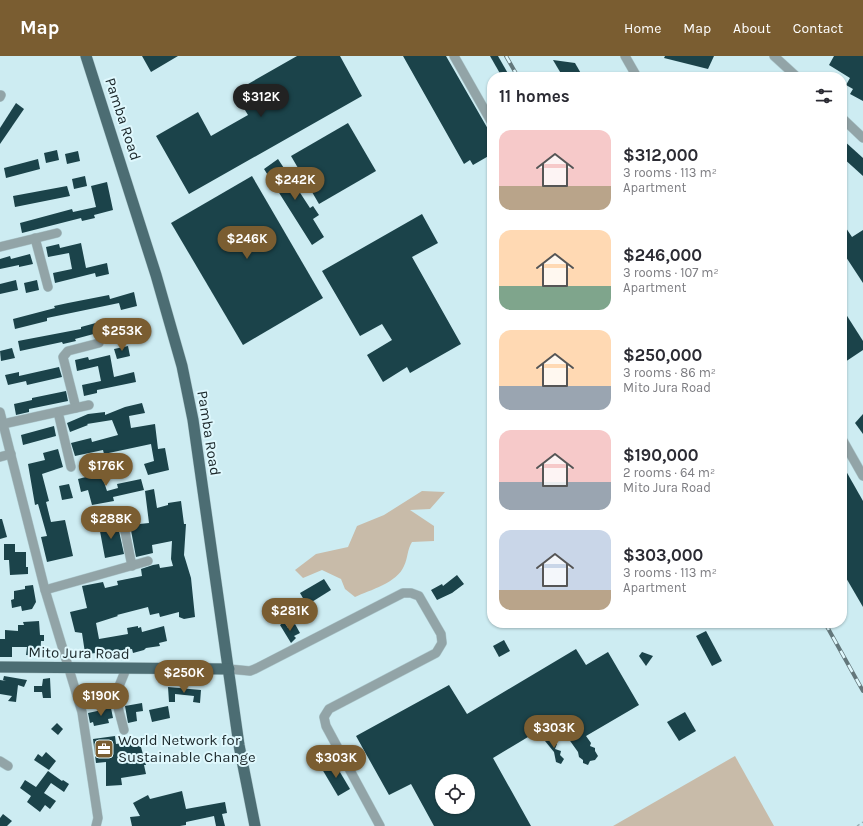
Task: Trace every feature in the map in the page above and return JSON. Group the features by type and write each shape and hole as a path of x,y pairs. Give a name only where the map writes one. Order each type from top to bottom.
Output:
{"main road":[{"name":"Pamba Road","path":"86,56 156,275 182,366 193,420 239,745 255,826"},
{"name":"Mito Jura Road","path":"0,667 229,669"}],"street":[{"path":"454,56 487,114"},
{"path":"626,56 634,72"},
{"path":"774,56 792,72"},
{"path":"847,123 863,138"},
{"path":"0,247 57,233"},
{"path":"35,238 48,287"},
{"path":"76,408 63,357 68,351 99,343"},
{"path":"3,424 89,405"},
{"path":"0,412 45,590 67,667 82,712 98,818 96,826"},
{"path":"58,412 71,467"},
{"path":"847,448 863,476"},
{"path":"0,457 11,454"},
{"path":"122,516 132,566"},
{"path":"45,590 148,561"},
{"path":"229,669 250,671 403,593 410,593 419,596 441,634 442,643 436,653 329,709 324,717 326,726 380,826"},
{"path":"124,730 115,696 126,669"}],"path":[{"path":"857,826 863,822"}],"shaded area":[{"path":"422,491 445,492 430,509 410,510 434,526 434,541 412,542 404,566 396,577 375,589 355,597 345,589 341,579 322,570 303,578 295,570 316,554 348,547 357,526 384,515"},
{"path":"735,756 774,826 613,826"}],"building":[{"path":"142,56 178,56 151,72"},
{"path":"297,56 340,56 362,96 189,194 156,136 198,112 211,136 248,115 234,92"},
{"path":"403,56 446,56 487,127 487,157 473,165 470,160 464,164"},
{"path":"490,56 498,56 507,72 499,72"},
{"path":"665,56 714,56 708,69 664,58"},
{"path":"834,56 863,56 863,101 850,94 853,89 847,86 850,78 847,76 847,72 840,72 829,65"},
{"path":"553,60 575,63 580,72 560,72"},
{"path":"16,103 24,109 0,144 0,128"},
{"path":"348,123 376,171 319,204 291,156"},
{"path":"847,144 863,158 863,176 847,162"},
{"path":"57,150 59,160 46,163 44,153"},
{"path":"78,151 80,161 67,164 65,154"},
{"path":"38,159 40,169 6,178 4,168"},
{"path":"278,159 310,208 313,206 319,215 313,219 324,237 312,245 264,169"},
{"path":"85,176 87,186 74,189 72,179"},
{"path":"252,176 323,298 243,345 171,223"},
{"path":"107,182 113,210 94,215 95,218 82,221 81,218 22,233 20,223 72,209 73,212 96,207 91,186"},
{"path":"67,186 70,196 15,207 13,196"},
{"path":"422,214 438,243 412,257 461,344 410,373 407,367 383,382 367,355 392,340 382,324 360,336 322,271"},
{"path":"847,230 852,237 863,230 863,283 847,259"},
{"path":"81,243 86,268 107,263 109,274 96,277 95,273 55,283 53,273 72,269 69,253 48,257 46,247 59,244 60,248"},
{"path":"30,254 33,264 0,269 0,259 10,256 11,259"},
{"path":"16,280 18,290 0,294 0,284"},
{"path":"37,280 39,290 26,293 24,283"},
{"path":"134,292 137,306 121,310 119,303 47,318 47,321 15,329 13,319 55,308 54,306 109,295 110,299"},
{"path":"847,316 863,341 863,350 847,361"},
{"path":"114,318 116,328 75,339 76,341 63,344 62,342 20,351 18,341 81,329 81,327"},
{"path":"128,346 130,356 117,359 114,349"},
{"path":"12,348 15,358 1,361 0,351"},
{"path":"110,355 114,377 134,372 136,382 97,390 97,393 84,396 82,385 101,381 98,366 77,371 75,360 88,357 89,360"},
{"path":"59,367 62,377 27,385 26,381 8,385 5,375 19,372 19,376"},
{"path":"66,391 68,401 29,409 29,412 16,415 14,404 32,400 32,398"},
{"path":"142,403 145,413 129,416 131,428 155,424 158,449 165,448 169,470 148,475 144,464 154,461 151,444 104,454 103,450 75,456 71,443 91,438 92,442 118,435 112,420 87,424 88,425 70,432 67,423 88,414 105,412 105,415 125,407"},
{"path":"863,414 863,434 855,423"},
{"path":"54,426 56,436 23,445 21,435"},
{"path":"58,449 63,467 42,474 49,501 46,502 51,522 65,520 73,556 47,562 41,537 47,536 38,504 35,505 28,464 45,460 43,453"},
{"path":"99,467 107,491 118,488 117,484 141,479 144,490 113,497 114,501 92,505 88,490 81,492 78,479 86,477 84,471"},
{"path":"847,473 863,501 863,607 847,580"},
{"path":"69,484 73,498 62,500 59,486"},
{"path":"154,489 157,508 168,505 168,503 181,501 184,524 186,524 184,555 191,578 195,617 184,619 179,617 179,612 160,617 159,613 150,615 148,607 117,615 118,616 96,623 99,639 128,634 127,628 138,626 138,628 141,627 142,632 164,626 167,641 159,643 160,646 146,648 133,653 132,649 87,654 85,653 82,633 75,632 70,612 87,608 82,586 103,582 105,588 118,585 117,581 142,576 141,569 153,565 159,564 160,568 173,566 171,559 172,541 152,545 153,553 136,557 130,525 149,523 145,491"},
{"path":"0,519 2,519 7,537 0,539"},
{"path":"117,522 124,554 105,558 99,526"},
{"path":"4,544 15,544 15,552 26,552 26,567 28,567 28,574 10,575 9,560 4,560"},
{"path":"457,575 464,584 452,593 437,600 431,590 442,584 443,586"},
{"path":"324,579 331,590 307,605 300,593"},
{"path":"33,585 36,602 32,609 22,611 21,606 12,608 11,600 14,599 14,591 25,589 25,586"},
{"path":"39,621 40,635 44,635 44,641 41,641 40,656 26,655 27,647 12,647 12,657 0,657 0,639 5,639 5,630 18,631 18,625 24,625 23,622"},
{"path":"284,622 288,628 295,624 300,633 294,636 296,638 291,643 280,625"},
{"path":"706,631 722,661 712,666 696,636"},
{"path":"504,640 510,651 499,657 493,646"},
{"path":"576,649 586,665 608,652 639,705 586,736 591,743 590,746 595,748 598,756 595,760 590,761 588,765 583,763 583,760 579,757 578,752 568,738 564,728 560,725 560,715 538,731 493,758 531,826 434,826 411,784 389,795 356,736 449,685 467,714"},
{"path":"642,652 653,656 646,666 639,656"},
{"path":"4,676 27,680 24,687 18,685 16,702 8,701 12,696 0,694 0,680 6,681 3,680"},
{"path":"50,678 51,698 43,698 42,692 34,692 34,686 42,686 43,679"},
{"path":"168,687 201,690 200,703 193,702 194,696 175,694 175,702 169,702"},
{"path":"142,703 143,711 136,712 137,721 128,723 125,706"},
{"path":"168,706 170,718 152,722 149,710"},
{"path":"111,708 113,718 108,719 109,723 94,726 93,722 90,723 88,713"},
{"path":"685,712 696,731 679,741 667,722"},
{"path":"57,723 63,729 58,735 51,729"},
{"path":"545,734 553,737 551,742 557,744 555,749 561,751 560,755 564,759 561,764 556,762 554,752 545,741"},
{"path":"115,736 116,744 139,740 146,765 144,765 146,774 121,778 122,785 106,786 106,762 96,763 93,739"},
{"path":"46,752 56,761 49,770 34,760 38,754 42,757"},
{"path":"334,762 350,789 338,796 322,769"},
{"path":"48,771 69,784 64,792 51,783 44,793 56,801 50,809 45,805 40,812 27,802 31,796 20,788 25,780 36,787"},
{"path":"182,791 186,809 225,802 227,813 222,814 225,826 216,826 214,816 186,822 186,825 180,826 132,826 130,817 140,816 133,803 148,795 150,799"},
{"path":"3,814 12,821 7,826 0,826 0,818"}],"railway":[{"path":"506,56 515,72"},
{"path":"828,628 863,691"}],"place":[{"name":"World Network for Sustainable Change","path":"104,749"}]}
